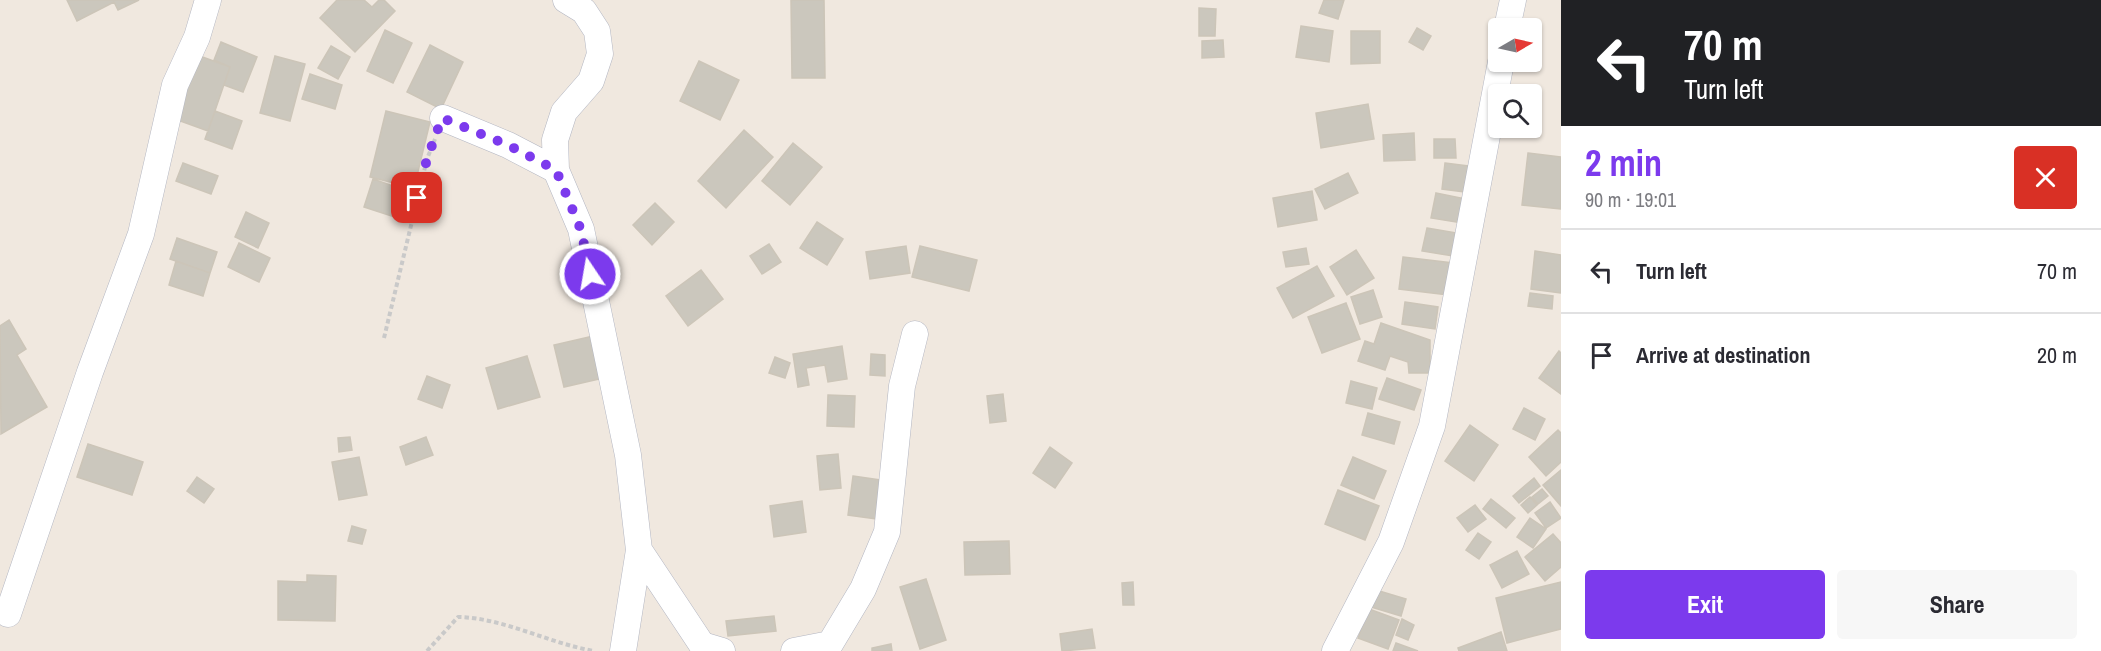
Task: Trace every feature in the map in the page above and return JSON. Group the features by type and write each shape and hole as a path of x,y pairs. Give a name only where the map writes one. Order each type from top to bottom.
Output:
{"street":[{"path":"8,614 90,372 141,234 175,85 197,37 208,0"},
{"path":"566,0 584,11 597,31 600,54 591,81 564,112 555,140 556,170 581,230 628,455 639,550 623,651"},
{"path":"1509,18 1513,0"},
{"path":"1335,651 1390,542 1432,426 1499,72"},
{"path":"442,118 508,145 556,170"},
{"path":"794,651 830,644 863,589 886,532 902,386 915,334"},
{"path":"639,550 702,645 722,651"}],"path":[{"path":"384,338 427,159 442,118"},
{"path":"427,651 458,617 478,618 569,647 594,651"}],"building":[{"path":"67,0 139,0 118,10 114,2 77,21"},
{"path":"337,0 364,0 372,7 379,0 384,0 395,11 355,52 320,18"},
{"path":"791,0 824,0 825,78 792,78"},
{"path":"1324,0 1344,0 1338,19 1319,13"},
{"path":"1199,8 1216,9 1215,36 1199,36"},
{"path":"1301,26 1333,31 1329,62 1296,57"},
{"path":"1417,28 1431,36 1423,50 1409,42"},
{"path":"385,30 412,43 393,83 367,71"},
{"path":"1351,31 1380,31 1380,63 1351,64"},
{"path":"1223,40 1224,57 1202,58 1202,41"},
{"path":"221,42 257,57 243,92 224,85 230,67 214,60"},
{"path":"430,45 463,62 441,109 407,92"},
{"path":"331,46 350,57 338,79 318,68"},
{"path":"197,55 230,67 208,131 175,119"},
{"path":"275,56 305,64 290,121 260,113"},
{"path":"699,61 739,80 720,120 680,101"},
{"path":"310,74 342,85 335,109 302,99"},
{"path":"1368,104 1374,139 1321,148 1316,113"},
{"path":"215,111 242,121 232,149 205,139"},
{"path":"386,111 430,122 414,188 370,177"},
{"path":"744,130 773,157 726,208 698,181"},
{"path":"1414,133 1415,160 1384,161 1383,135"},
{"path":"1434,139 1455,139 1456,158 1434,158"},
{"path":"793,143 822,167 790,205 762,181"},
{"path":"1528,153 1561,157 1561,209 1522,205"},
{"path":"183,163 218,176 211,194 176,181"},
{"path":"1445,163 1476,167 1472,193 1442,189"},
{"path":"1348,173 1358,193 1325,209 1315,189"},
{"path":"373,179 410,192 401,219 364,207"},
{"path":"1312,191 1317,220 1278,227 1273,198"},
{"path":"1436,193 1466,199 1462,223 1431,218"},
{"path":"655,203 674,222 652,245 633,225"},
{"path":"246,212 269,223 258,248 235,237"},
{"path":"817,222 843,239 827,265 800,248"},
{"path":"1427,228 1457,233 1453,256 1422,251"},
{"path":"177,238 217,252 210,273 170,259"},
{"path":"239,243 270,258 259,282 228,267"},
{"path":"769,244 781,262 762,274 750,256"},
{"path":"906,246 910,273 870,279 866,252"},
{"path":"920,246 977,260 969,291 912,277"},
{"path":"1306,248 1309,264 1286,267 1283,252"},
{"path":"1356,250 1374,278 1347,295 1330,267"},
{"path":"1535,251 1561,255 1561,293 1531,289"},
{"path":"1403,257 1453,263 1448,295 1399,289"},
{"path":"176,261 210,273 203,296 169,285"},
{"path":"1317,266 1334,296 1293,318 1277,288"},
{"path":"701,270 723,299 688,326 666,296"},
{"path":"1373,290 1382,317 1360,324 1351,297"},
{"path":"1530,293 1553,296 1552,309 1528,306"},
{"path":"1405,302 1438,307 1435,329 1402,324"},
{"path":"1346,303 1360,339 1322,353 1308,317"},
{"path":"9,320 26,349 17,355 47,407 1,434 0,326"},
{"path":"1381,323 1430,340 1430,373 1409,373 1408,362 1390,356 1385,370 1358,361 1365,341 1374,344"},
{"path":"598,335 608,377 564,387 554,345"},
{"path":"842,346 847,379 828,382 825,365 806,368 809,385 798,387 793,354"},
{"path":"1559,351 1561,353 1561,394 1539,378"},
{"path":"871,354 885,355 885,376 870,375"},
{"path":"527,356 540,397 498,409 486,368"},
{"path":"775,357 790,363 785,378 769,373"},
{"path":"427,376 450,385 442,408 418,399"},
{"path":"1387,378 1421,390 1414,410 1379,399"},
{"path":"1351,381 1377,388 1372,409 1346,403"},
{"path":"1003,394 1006,421 990,423 987,396"},
{"path":"828,395 855,396 854,427 827,426"},
{"path":"1524,408 1545,419 1535,440 1513,429"},
{"path":"1368,413 1400,422 1394,444 1362,435"},
{"path":"1470,425 1498,445 1474,481 1445,461"},
{"path":"1558,430 1561,433 1561,462 1546,476 1529,457"},
{"path":"350,437 352,450 339,452 338,438"},
{"path":"426,437 433,455 406,465 400,447"},
{"path":"88,444 143,462 132,495 77,477"},
{"path":"1050,447 1072,463 1055,488 1033,473"},
{"path":"838,454 841,488 820,490 817,456"},
{"path":"359,457 367,495 339,500 332,462"},
{"path":"1353,457 1386,471 1374,499 1341,485"},
{"path":"1561,470 1561,506 1543,485"},
{"path":"853,476 880,480 876,519 848,515"},
{"path":"197,477 214,489 204,503 187,491"},
{"path":"1534,478 1540,486 1519,503 1513,496"},
{"path":"1542,489 1548,496 1538,504 1532,497"},
{"path":"1338,490 1379,506 1365,540 1325,524"},
{"path":"1530,497 1537,505 1528,513 1521,505"},
{"path":"1491,499 1515,518 1506,528 1483,509"},
{"path":"802,501 806,532 774,537 770,506"},
{"path":"1550,502 1561,518 1546,528 1535,513"},
{"path":"1475,505 1486,519 1468,532 1457,518"},
{"path":"1530,518 1546,529 1533,548 1517,537"},
{"path":"352,526 366,530 362,544 348,541"},
{"path":"1478,533 1491,542 1479,559 1466,550"},
{"path":"1553,534 1561,543 1561,567 1545,581 1525,557"},
{"path":"1009,541 1010,574 965,575 964,542"},
{"path":"1517,551 1529,574 1502,588 1490,565"},
{"path":"307,575 336,576 335,621 278,620 278,581 307,582"},
{"path":"926,579 946,640 920,649 900,587"},
{"path":"1133,582 1134,605 1123,605 1122,583"},
{"path":"1561,582 1561,629 1507,643 1496,598"},
{"path":"1376,590 1406,599 1401,616 1371,607"},
{"path":"1369,609 1399,620 1388,649 1358,638"},
{"path":"774,616 776,631 728,636 726,621"},
{"path":"1402,619 1414,625 1408,640 1396,635"},
{"path":"1092,629 1095,648 1062,651 1060,634"},
{"path":"1501,632 1507,651 1459,651 1458,648"},
{"path":"1396,643 1418,651 1393,651"},
{"path":"891,644 892,651 872,651 872,648"}],"route":[{"path":"417,198 427,159 442,118 508,145 556,170 581,230 590,274"}]}
